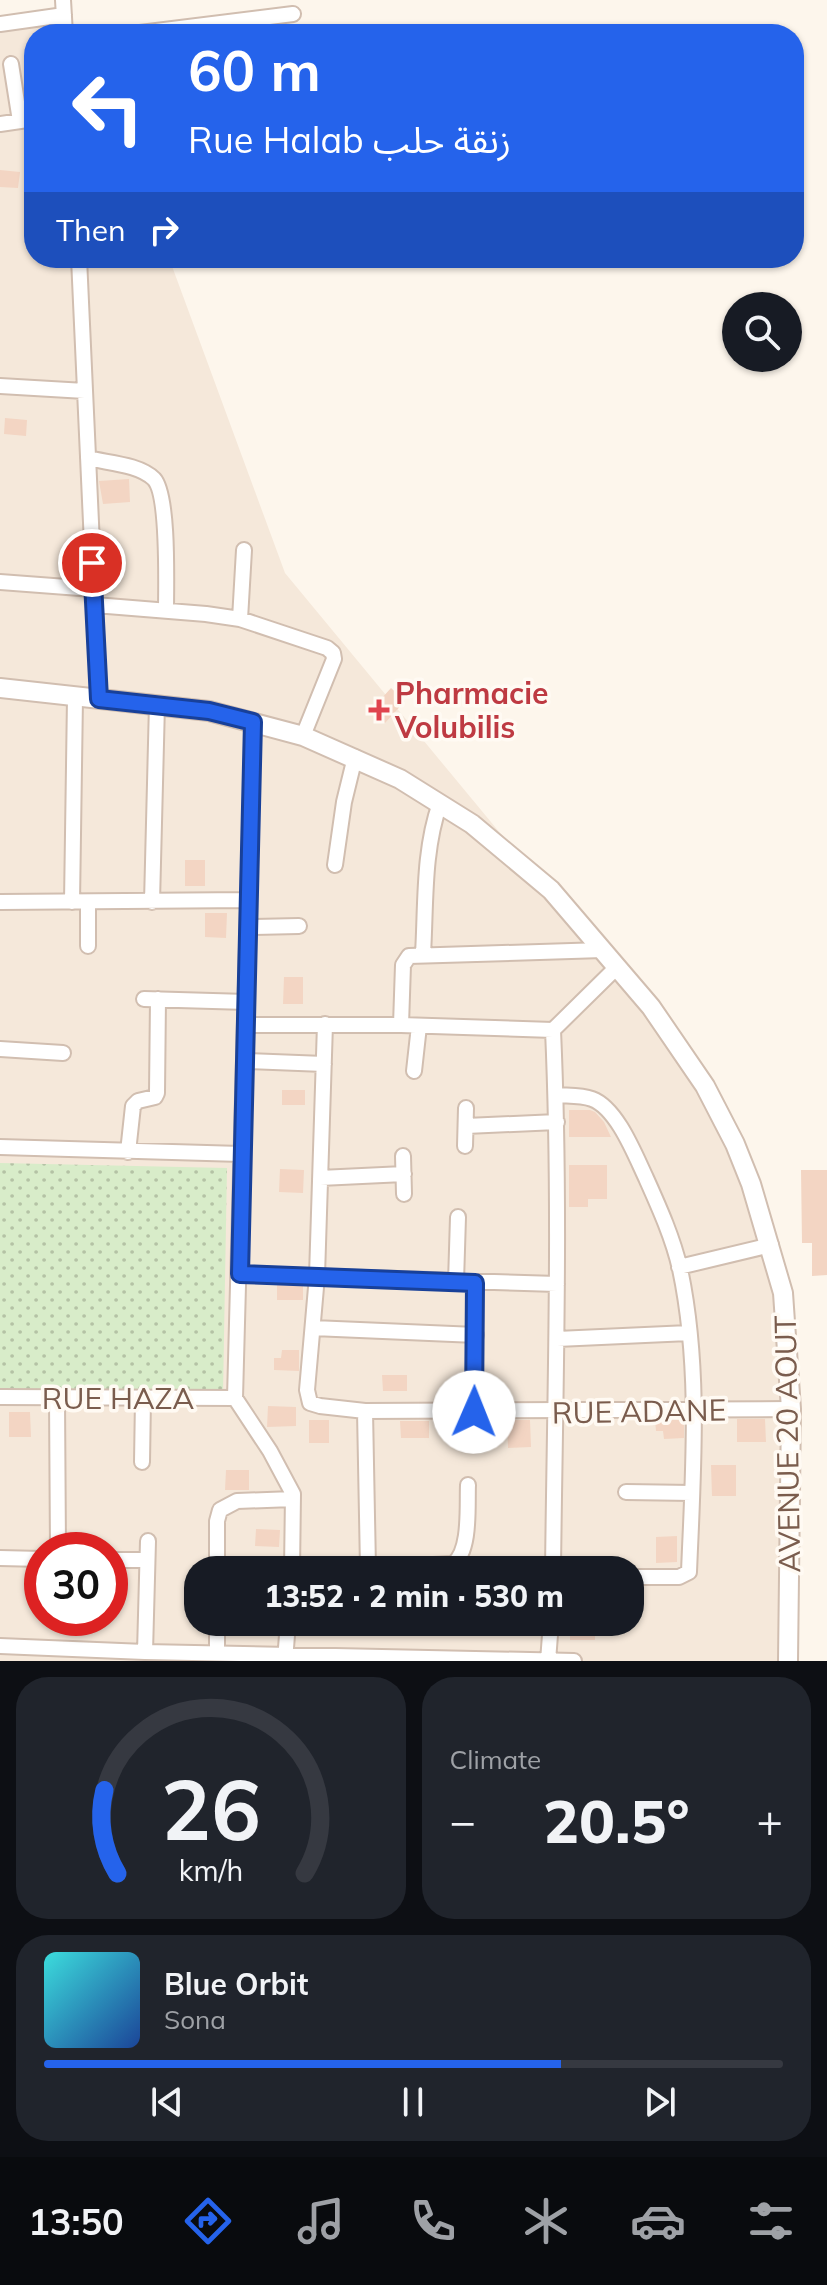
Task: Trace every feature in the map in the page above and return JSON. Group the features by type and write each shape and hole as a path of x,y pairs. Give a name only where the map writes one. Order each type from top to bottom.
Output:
{"street":[{"path":"0,24 63,7"},
{"path":"212,24 293,14"},
{"path":"11,64 24,110"},
{"path":"0,124 24,120"},
{"path":"79,268 99,699"},
{"path":"0,386 85,391"},
{"path":"88,458 134,469 148,475 159,487 164,520 166,611"},
{"path":"240,619 244,550"},
{"path":"0,582 93,589"},
{"path":"95,605 240,619 314,643 333,653 334,659 303,736"},
{"name":"AVENUE 20 AOUT","path":"0,688 209,711 303,736 400,779 472,824 542,882 651,1007 705,1086 735,1144 771,1245 783,1293 791,1409 788,1661"},
{"path":"72,902 75,698"},
{"path":"152,902 157,704"},
{"path":"253,722 235,1398 278,1465 293,1499 292,1556"},
{"path":"335,865 344,802 355,757"},
{"path":"423,954 428,853 440,803"},
{"path":"0,902 249,900"},
{"path":"88,903 88,946"},
{"path":"248,927 299,926"},
{"path":"401,1025 404,961 409,956 603,950"},
{"path":"246,1025 401,1025 553,1030 617,967"},
{"path":"128,1152 133,1106 138,1101 155,1097 157,1093 151,999 247,1002"},
{"path":"325,1024 313,1328 476,1335"},
{"path":"414,1071 419,1026"},
{"path":"553,1030 557,1122 553,1556"},
{"path":"0,1049 63,1053"},
{"path":"245,1061 324,1064"},
{"path":"556,1095 590,1099 609,1111 636,1156 660,1210 679,1267 689,1333 692,1410 688,1574 644,1577"},
{"path":"465,1146 466,1108"},
{"path":"466,1126 557,1122"},
{"path":"0,1147 241,1154"},
{"path":"403,1156 404,1194"},
{"path":"320,1178 404,1174"},
{"path":"456,1282 458,1217"},
{"path":"679,1267 771,1245"},
{"path":"240,1274 557,1284"},
{"path":"474,1412 475,1283"},
{"name":"RUE ADANE","path":"313,1328 307,1390 313,1405 365,1411 474,1412 791,1409"},
{"path":"557,1339 689,1333"},
{"name":"RUE HAZA","path":"0,1397 235,1398"},
{"path":"57,1399 58,1532"},
{"path":"142,1462 143,1399"},
{"path":"365,1411 368,1556"},
{"path":"460,1556 464,1548 468,1485"},
{"path":"626,1492 692,1493"},
{"path":"217,1556 220,1510 237,1501 293,1499"},
{"path":"145,1652 148,1541"},
{"path":"0,1558 24,1559"},
{"path":"128,1560 147,1560"},
{"path":"217,1636 217,1653"},
{"path":"285,1658 287,1636"},
{"path":"548,1661 550,1636"},
{"path":"0,1646 285,1658 574,1661"}],"shaded area":[{"path":"45,14 50,24 24,24 24,268 173,268 285,573 653,1018 729,1140 785,1332 783,1661 0,1661 0,20"}],"green space":[{"path":"0,1163 227,1168 223,1394 0,1389"}],"building":[{"path":"0,170 20,172 18,188 0,187"},
{"path":"5,418 27,420 26,436 4,434"},
{"path":"129,479 130,502 103,504 99,481"},
{"path":"391,688 405,701 385,723 371,710"},
{"path":"185,860 205,860 205,886 185,886"},
{"path":"205,913 227,913 226,938 205,937"},
{"path":"284,977 303,977 303,1004 283,1004"},
{"path":"282,1090 305,1090 305,1105 282,1105"},
{"path":"569,1110 595,1112 611,1137 569,1137"},
{"path":"569,1165 607,1165 607,1199 588,1199 588,1207 569,1207"},
{"path":"280,1169 304,1170 303,1193 279,1192"},
{"path":"801,1170 827,1170 827,1275 812,1276 812,1243 802,1243"},
{"path":"277,1285 303,1286 303,1300 277,1300"},
{"path":"282,1350 299,1350 299,1371 274,1370 274,1358 281,1358"},
{"path":"382,1375 407,1375 407,1391 383,1391"},
{"path":"268,1406 296,1407 296,1426 267,1427"},
{"path":"9,1412 30,1412 31,1437 9,1437"},
{"path":"737,1419 765,1419 766,1442 737,1442"},
{"path":"309,1420 329,1420 329,1443 309,1443"},
{"path":"507,1420 530,1420 531,1447 508,1448"},
{"path":"655,1420 684,1420 684,1438 664,1439 663,1431 656,1431"},
{"path":"400,1421 429,1421 429,1438 401,1438"},
{"path":"711,1465 736,1465 736,1496 712,1496"},
{"path":"226,1470 249,1470 249,1490 225,1490"},
{"path":"256,1529 280,1530 279,1547 255,1546"},
{"path":"677,1536 677,1562 656,1563 656,1537"},
{"path":"570,1636 595,1636 595,1640 570,1640"}],"place":[{"name":"Pharmacie Volubilis","path":"379,710"}],"route":[{"path":"92,563 99,699 209,711 253,722 240,1274 475,1283 474,1412"}]}
